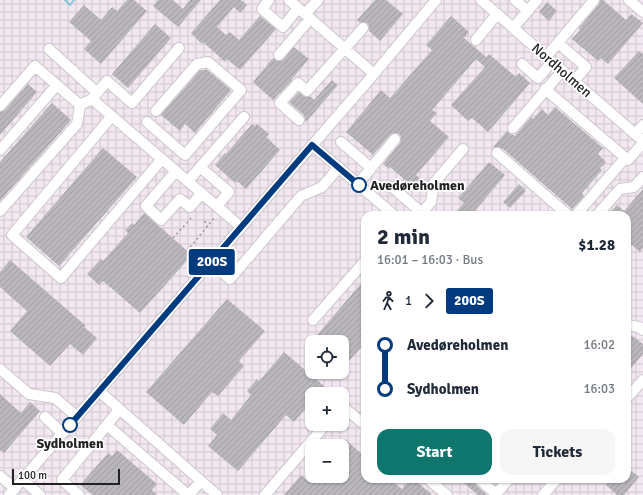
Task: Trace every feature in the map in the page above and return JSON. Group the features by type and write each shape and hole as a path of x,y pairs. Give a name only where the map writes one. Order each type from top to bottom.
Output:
{"street":[{"path":"269,0 262,9 283,26 305,14"},
{"path":"289,0 374,74"},
{"path":"279,55 305,14 318,0"},
{"path":"0,476 12,492 374,74 436,0"},
{"name":"Nordholmen","path":"481,0 643,142"},
{"path":"515,0 528,11"},
{"path":"513,28 537,0"},
{"path":"522,64 538,78 558,43 594,0"},
{"path":"630,0 643,12"},
{"path":"476,40 497,14"},
{"path":"299,120 280,104 298,83 307,91 363,28"},
{"path":"558,43 586,67 574,81"},
{"path":"0,211 77,124 80,105 92,94 107,81 132,103 179,48"},
{"path":"49,49 112,116 241,227"},
{"path":"140,140 149,124 185,155 241,90 208,62 197,64 156,111"},
{"path":"0,106 35,66 80,105"},
{"path":"513,128 562,70"},
{"path":"0,150 57,85"},
{"path":"545,89 626,158"},
{"path":"112,116 12,235 61,278 162,159"},
{"path":"188,181 244,117"},
{"path":"635,134 643,124"},
{"path":"358,184 395,140"},
{"path":"341,142 371,168"},
{"path":"580,211 626,158 628,160 643,142"},
{"path":"312,145 389,211"},
{"path":"424,211 431,202 434,183 463,149"},
{"path":"182,152 173,168 146,206 161,220 180,199 190,208 202,193"},
{"path":"497,154 563,211"},
{"path":"200,167 229,192 219,208"},
{"path":"211,263 230,279 301,196 322,187 339,167"},
{"path":"601,211 620,189 634,187 643,177"},
{"path":"392,186 418,211"},
{"path":"313,320 361,266"},
{"path":"631,326 640,327 643,330"},
{"path":"0,369 29,394 55,398 76,417"},
{"path":"631,394 643,380"},
{"path":"99,392 217,495"},
{"path":"79,495 62,480 120,410"},
{"path":"349,412 361,422"},
{"path":"45,417 62,433"},
{"path":"107,425 189,495 201,481"},
{"path":"265,495 320,431"},
{"path":"22,480 40,495"},
{"path":"433,483 447,495"},
{"path":"484,483 496,494 506,483"},
{"path":"543,495 554,483"}],"path":[{"path":"187,251 208,226 219,208"},
{"path":"173,238 196,212"},
{"path":"205,221 208,226"}],"shaded area":[{"path":"0,0 643,0 643,495 0,495"}],"building":[{"path":"127,0 134,0 147,11 101,64 84,49 91,41 69,22 84,5 101,20 112,7 117,11"},
{"path":"158,0 173,0 183,9 190,0 201,0 178,27 153,6"},
{"path":"220,0 241,0 247,5 240,13 234,7 217,27 226,35 230,32 239,40 260,16 276,29 240,70 227,59 225,62 203,42 202,44 191,33"},
{"path":"375,0 386,0 403,14 380,41 369,31 369,26 367,23 360,23 357,20"},
{"path":"600,0 603,0 626,20 631,14 643,23 608,64 601,58 598,61 572,39 599,4"},
{"path":"547,2 557,11 549,21 539,12"},
{"path":"451,16 469,32 464,38 486,57 489,54 516,77 519,73 530,83 488,132 472,118 468,121 451,105 485,67 476,59 432,110 437,113 430,121 449,137 416,175 422,180 415,189 390,167 389,169 383,164 400,143 401,137 399,134 396,133 390,135 373,155 346,132 381,90 390,98 432,50 426,45"},
{"path":"155,24 171,38 128,88 112,74"},
{"path":"294,47 309,59 273,100 253,82 273,58 277,61 282,61"},
{"path":"639,51 643,54 643,104 614,78"},
{"path":"206,69 231,90 195,133 185,124 180,131 161,115 200,70 204,71"},
{"path":"332,80 338,85 306,122 304,115 289,102 299,92 305,97 310,96 314,100"},
{"path":"28,84 37,92 0,135 0,112 5,110"},
{"path":"52,103 71,120 0,201 0,162"},
{"path":"555,107 603,148 598,154 606,162 600,168 602,170 582,193 584,196 572,209 503,149 493,147 507,131 515,136 531,117 533,119 542,109 548,115"},
{"path":"252,124 255,126 257,124 269,134 266,137 280,150 246,189 237,181 235,183 215,165"},
{"path":"103,148 137,177 59,266 26,237"},
{"path":"489,162 505,175 475,211 457,211 464,203 458,198"},
{"path":"519,184 526,191 510,208 503,202"},
{"path":"643,189 643,248 640,252 632,245 631,246 631,211 624,211"},
{"path":"617,205 624,211 612,211"},
{"path":"144,213 192,255 140,313 103,281 99,285 87,274 101,259 103,261 128,233 125,230 132,223 134,225"},
{"path":"10,260 86,326 84,327 97,338 83,355 70,344 50,366 10,331 27,311 0,287 0,272"},
{"path":"361,284 361,348 349,361 349,335 317,335"},
{"path":"227,299 265,331 239,361 244,366 218,396 212,392 184,425 146,392"},
{"path":"631,335 643,344 643,354 631,368"},
{"path":"284,352 305,370 305,379 316,379 324,386 305,387 305,409 294,422 286,415 238,471 208,446 217,435 210,429 223,413 231,420 251,395 247,391 257,379 259,381"},
{"path":"0,394 21,413 30,402 40,411 4,453 0,450"},
{"path":"349,443 361,453 361,483 395,483 402,489 407,483 418,483 432,495 284,495 301,475 305,478 305,483 349,483"},
{"path":"117,450 157,484 152,490 157,495 93,495 80,485 108,453 112,456"},
{"path":"631,470 639,477 624,495 617,495 606,485 608,483 631,483"},
{"path":"464,483 475,483 487,495 478,495"}],"waterway":[{"path":"65,0 70,5 74,0"}],"bus line":[{"name":"200S","path":"70,425 312,145 359,185"}],"place":[{"name":"Avedøreholmen","path":"359,185"},
{"name":"Sydholmen","path":"70,425"}]}
